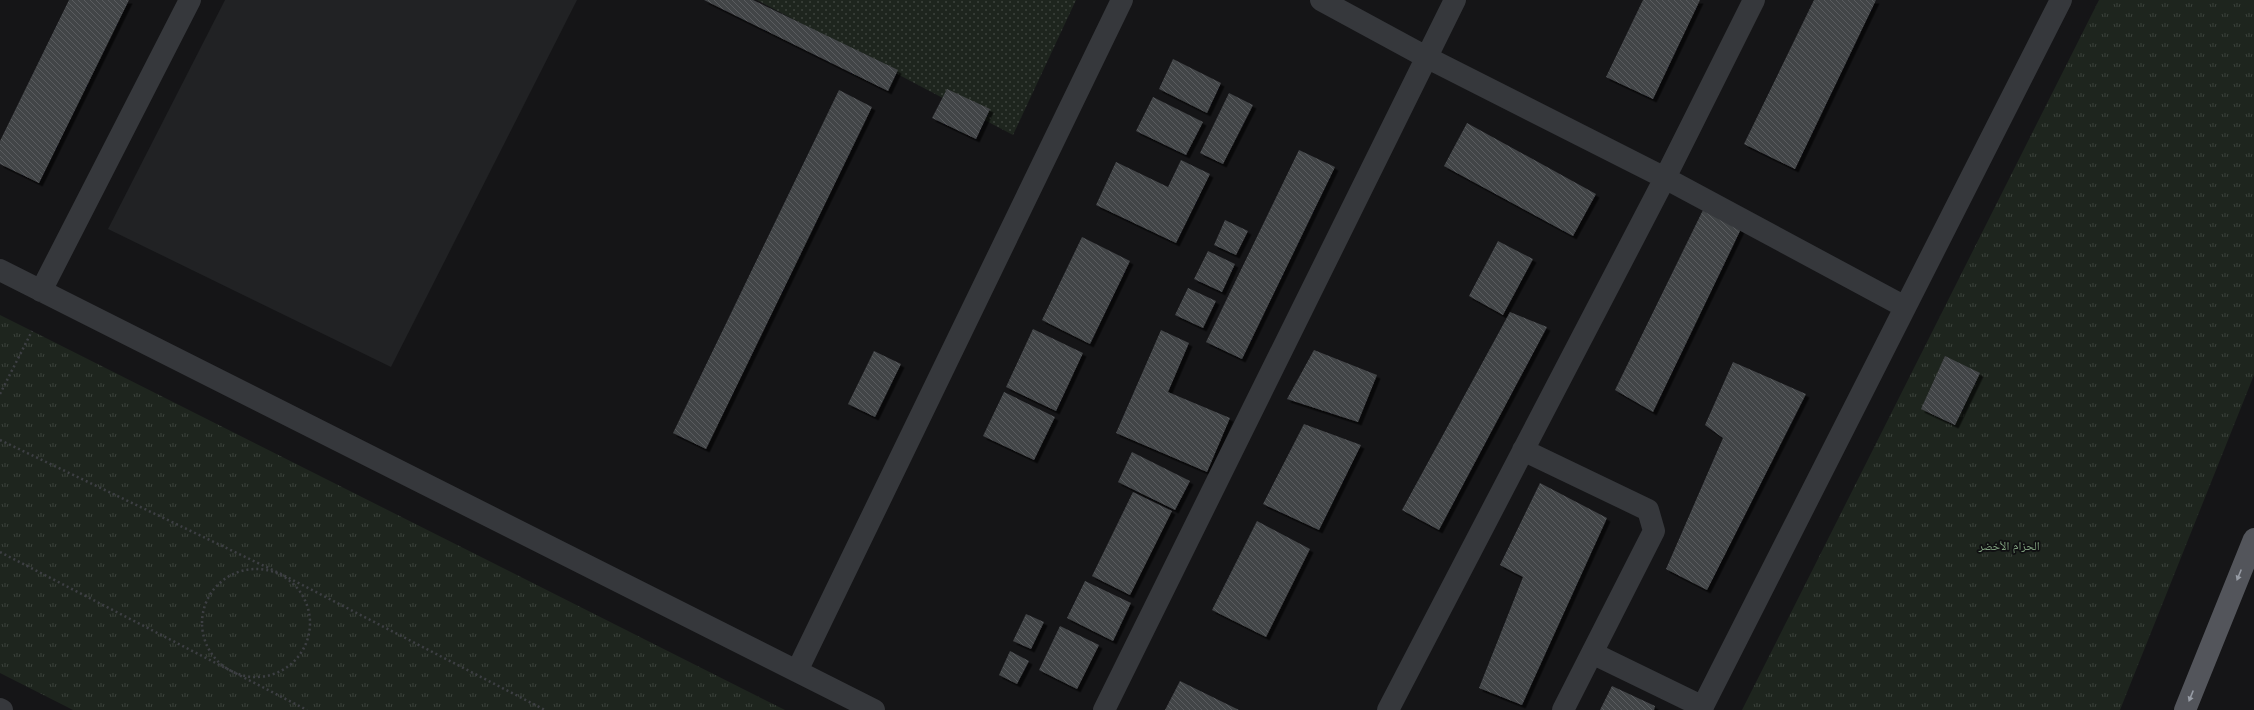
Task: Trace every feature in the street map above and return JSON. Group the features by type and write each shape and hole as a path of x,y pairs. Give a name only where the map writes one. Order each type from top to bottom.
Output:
{"main road":[{"path":"2185,710 2254,539"}],"street":[{"path":"42,291 190,0"},
{"path":"798,671 1122,0"},
{"path":"1321,0 1426,57 1665,178 1905,307"},
{"path":"1104,710 1455,0"},
{"path":"1388,710 1665,178 1754,0"},
{"path":"1592,653 1702,708 2061,0"},
{"path":"0,270 874,710"},
{"path":"1523,450 1648,510 1654,531 1563,710"}],"path":[{"path":"0,394 32,331"},
{"path":"0,440 281,574 545,710"},
{"path":"0,552 307,710"},
{"path":"263,569 281,574 294,585 305,599 310,615 309,632 304,648 293,662 274,673 262,677 245,676 229,670 215,658 206,642 202,624 205,606 213,589 227,577 244,570 263,569"}],"shaded area":[{"path":"225,0 577,0 391,367 108,229"}],"green space":[{"path":"757,0 1076,0 1013,135"},
{"name":"الحزام الأخضر","path":"2099,0 2254,0 2254,375 2120,710 1742,710"},
{"path":"0,315 785,710 73,710 0,673"}],"building":[{"path":"69,0 129,0 39,183 0,164 0,141"},
{"path":"704,0 753,0 898,70 888,91"},
{"path":"1643,0 1700,0 1653,99 1606,77"},
{"path":"1814,0 1876,0 1795,169 1744,144"},
{"path":"1173,59 1221,83 1207,113 1159,89"},
{"path":"947,89 990,109 976,139 932,118"},
{"path":"839,90 872,107 706,449 673,433"},
{"path":"1229,93 1253,105 1223,164 1200,153"},
{"path":"1153,97 1203,122 1186,155 1136,131"},
{"path":"1467,123 1596,194 1573,236 1444,166"},
{"path":"1299,150 1335,167 1242,359 1206,342"},
{"path":"1181,160 1210,174 1176,243 1096,205 1116,162 1168,187"},
{"path":"1703,210 1741,229 1653,412 1615,390"},
{"path":"1225,220 1248,231 1236,255 1214,245"},
{"path":"1082,237 1130,261 1090,344 1042,320"},
{"path":"1498,241 1533,259 1503,315 1469,296"},
{"path":"1208,251 1235,264 1222,292 1194,279"},
{"path":"1188,288 1216,301 1203,328 1175,315"},
{"path":"1510,312 1547,327 1439,530 1402,510"},
{"path":"1033,329 1083,353 1056,411 1006,387"},
{"path":"1161,330 1189,343 1168,392 1230,418 1207,472 1116,433"},
{"path":"1314,350 1377,375 1358,422 1287,399"},
{"path":"874,351 901,364 875,417 848,404"},
{"path":"1945,356 1980,373 1955,425 1921,409"},
{"path":"1733,362 1806,394 1707,590 1666,569 1723,438 1705,425"},
{"path":"1004,392 1055,417 1034,460 983,436"},
{"path":"1304,424 1361,445 1319,530 1263,504"},
{"path":"1132,452 1190,481 1175,510 1118,482"},
{"path":"1540,483 1607,518 1522,705 1479,688 1523,577 1500,565"},
{"path":"1133,492 1172,511 1130,595 1092,576"},
{"path":"1257,521 1310,549 1266,637 1212,610"},
{"path":"1085,581 1131,603 1113,641 1067,618"},
{"path":"1026,614 1044,622 1031,649 1013,641"},
{"path":"1060,626 1099,645 1077,689 1039,670"},
{"path":"1010,651 1029,661 1017,684 999,675"},
{"path":"1180,681 1239,710 1165,710"},
{"path":"1612,686 1655,706 1654,710 1600,710"}]}
